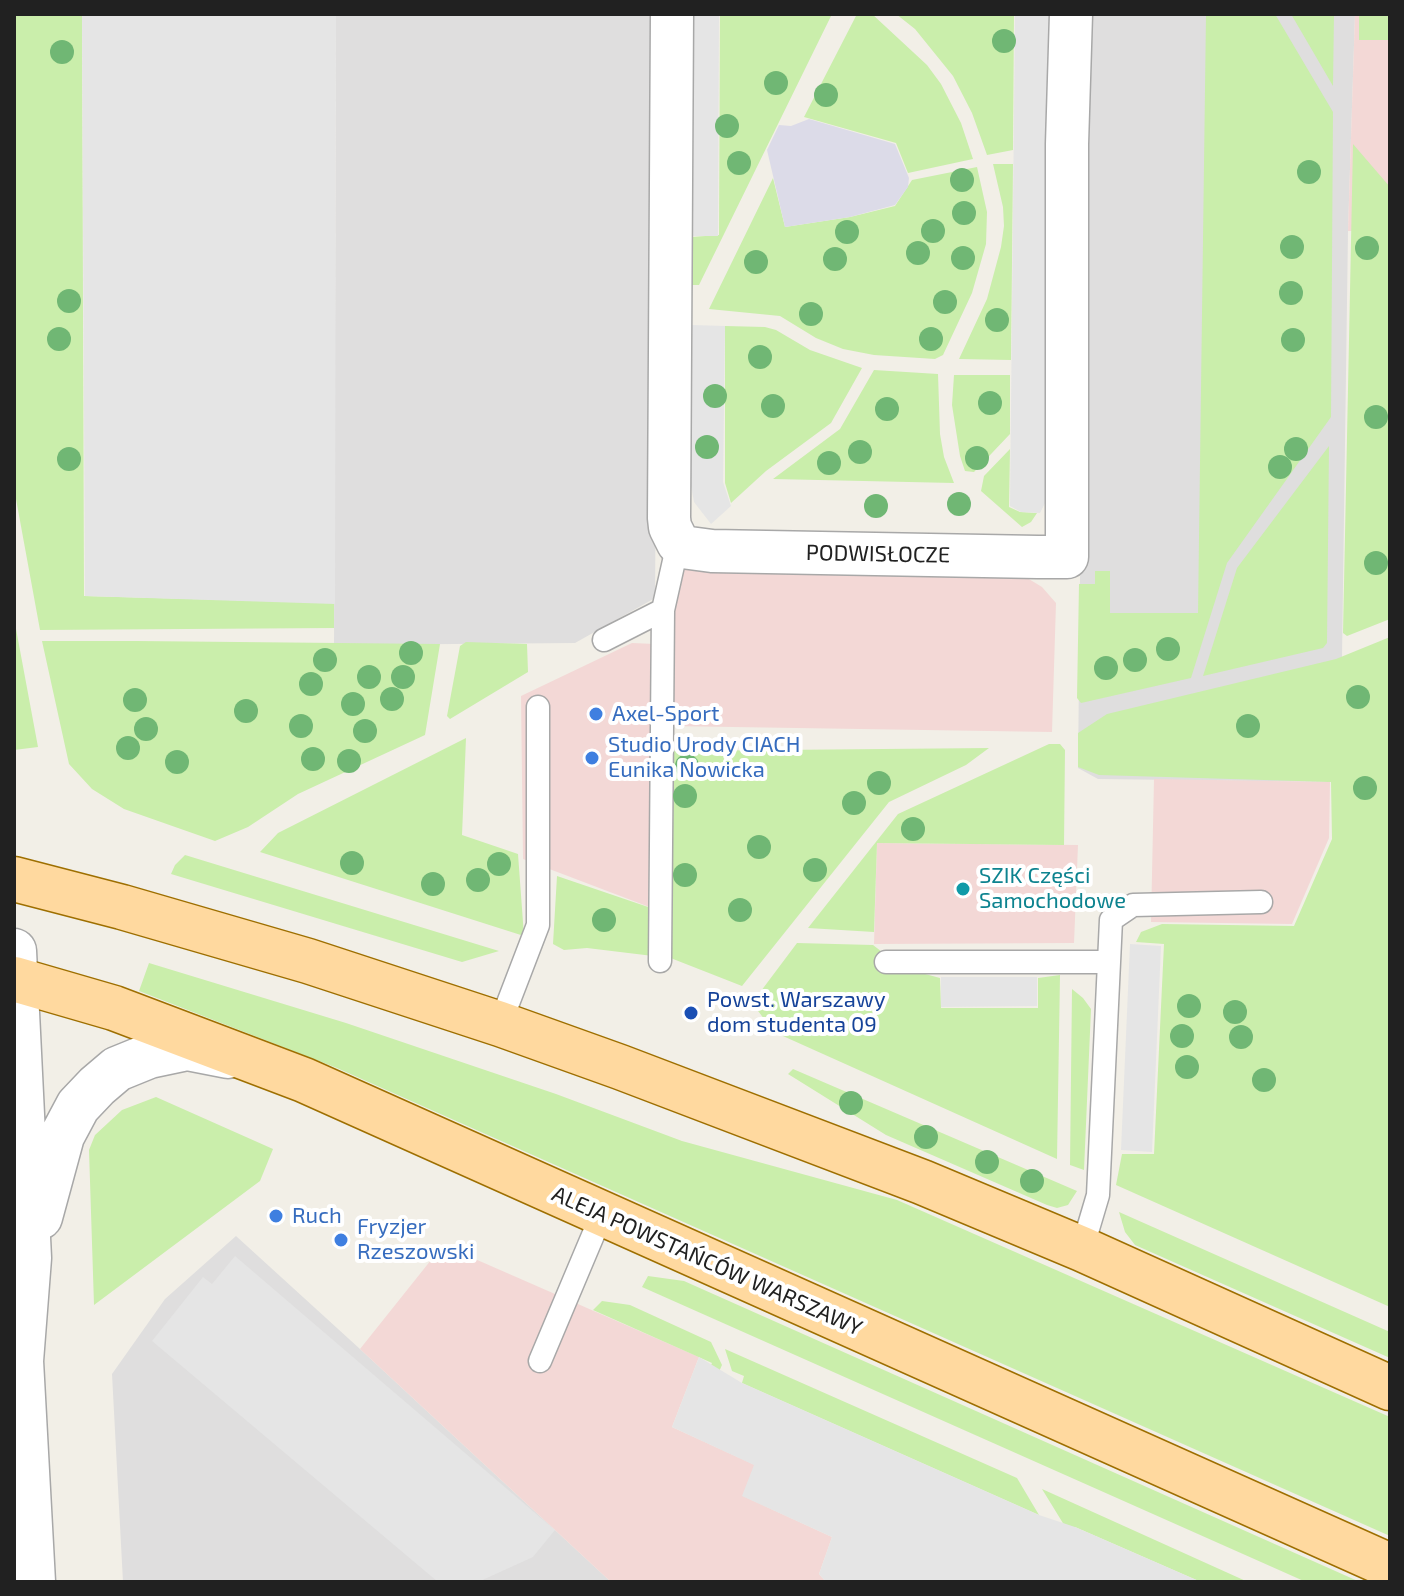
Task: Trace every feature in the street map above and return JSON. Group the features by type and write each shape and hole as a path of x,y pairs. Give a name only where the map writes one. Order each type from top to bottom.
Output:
{"main road":[{"path":"14,879 308,961 500,1024 838,1149 1082,1249 1390,1388"},
{"name":"ALEJA POWSTAŃCÓW WARSZAWY","path":"15,970 261,1062 1390,1566"}],"street":[{"path":"672,14 669,518 678,543"},
{"name":"PODWISŁOCZE","path":"678,543 682,547 712,551 1067,557 1067,144 1071,14"},
{"path":"15,970 29,1258"},
{"path":"33,1582 18,1352 29,1258 62,1136 78,1106 107,1078 117,1069 149,1056 187,1048 261,1062"}],"lane":[{"path":"660,961 663,610 678,543"},
{"path":"604,640 663,610"},
{"path":"500,1024 538,925 538,707"},
{"path":"1082,1249 1098,1195 1111,920 1133,905 1261,902"},
{"path":"886,962 1108,962"},
{"path":"540,1361 602,1214"}],"shaded area":[{"path":"82,14 336,14 335,604 85,596"},
{"path":"336,14 659,14 655,598 575,643 334,645"},
{"path":"693,14 719,14 718,236 692,236"},
{"path":"1015,14 1051,14 1046,501 1040,513 1021,512 1010,506"},
{"path":"1086,14 1355,14 1348,231 1342,657 1330,782 1098,779 1078,768"},
{"path":"1355,14 1390,14 1390,231 1348,231"},
{"path":"809,119 895,144 909,178 908,187 895,205 850,217 785,227 767,150 779,125 791,126"},
{"path":"692,325 725,326 723,482 731,506 711,524 694,502 691,486"},
{"path":"689,561 1014,570 1042,587 1056,603 1052,732 669,726 673,585"},
{"path":"632,643 655,644 652,908 523,859 521,696"},
{"path":"1154,779 1330,782 1329,838 1292,924 1151,922"},
{"path":"877,843 1078,845 1074,943 874,944"},
{"path":"1130,944 1161,946 1152,1152 1121,1150"},
{"path":"941,977 1037,977 1037,1006 941,1007"},
{"path":"236,1236 611,1582 123,1582 112,1374 165,1299"},
{"path":"443,1245 699,1357 672,1427 755,1465 743,1496 832,1537 819,1574 826,1582 611,1582 360,1349"},
{"path":"235,1256 555,1530 533,1557 478,1582 438,1582 152,1341 203,1277 212,1284"},
{"path":"699,1357 742,1383 1039,1515 1075,1527 1201,1582 826,1582 819,1574 832,1537 742,1496 754,1465 672,1427"}],"green space":[{"path":"14,14 82,14 84,596 334,603 334,628 40,630 14,488"},
{"path":"720,14 832,14 699,285 691,285 692,237 719,235"},
{"path":"857,14 872,14 927,65 941,84 961,123 973,159 908,173 896,143 804,117"},
{"path":"896,14 1014,14 1013,150 987,155 972,113 953,76 915,29"},
{"path":"1206,14 1275,14 1333,112 1331,417 1227,563 1191,678 1081,703 1077,698 1079,584 1095,584 1095,571 1110,571 1110,613 1198,613"},
{"path":"1291,14 1334,14 1333,86"},
{"path":"1359,14 1390,14 1390,40 1359,40"},
{"path":"1353,144 1390,187 1390,619 1347,636 1343,633"},
{"path":"993,164 1013,164 1011,360 959,359 987,299 1001,247 1003,207"},
{"path":"977,167 987,212 986,244 972,293 943,355 935,359 874,355 843,349 816,338 780,316 709,309 773,178 785,227 895,206 912,180"},
{"path":"725,326 776,330 810,350 862,368 831,423 766,471 731,503 725,483"},
{"path":"874,370 938,374 940,434 944,457 954,483 773,479 840,429"},
{"path":"954,375 1010,375 1010,434 974,472 965,471 960,456 952,405"},
{"path":"1329,446 1327,643 1323,648 1203,676 1237,568"},
{"path":"1010,449 1009,507 1020,512 1037,513 1031,522 1022,527 981,491 984,476"},
{"path":"14,618 38,747 14,750"},
{"path":"1390,637 1390,1307 1116,1185 1122,1154 1154,1154 1164,944 1136,942 1141,932 1162,924 1294,926 1332,839 1331,782 1099,775 1078,767 1078,733 1107,714 1336,659"},
{"path":"42,641 440,644 425,735 298,794 248,827 215,841 124,809 92,789 69,764"},
{"path":"466,642 527,644 528,672 450,719 447,716 460,646"},
{"path":"466,738 462,835 518,854 524,936 260,852 278,833"},
{"path":"1049,744 1060,744 1065,750 1064,845 877,843 874,932 808,928 898,814"},
{"path":"989,748 966,765 889,802 742,986 668,957 671,751"},
{"path":"185,855 499,951 462,962 171,874"},
{"path":"557,876 654,909 653,956 587,948 564,950 553,944"},
{"path":"797,943 873,945 903,968 940,978 941,1008 1038,1008 1038,978 1060,975 1057,1159 774,1032 752,1003"},
{"path":"149,963 346,1023 556,1094 682,1141 897,1200 1390,1417 1390,1536 337,1068 139,991"},
{"path":"1072,989 1091,1009 1084,1170 1070,1165"},
{"path":"793,1069 1077,1191 1068,1205 1057,1208 1047,1205 886,1135 788,1074"},
{"path":"156,1097 273,1149 260,1181 94,1305 89,1150 95,1135 122,1110"},
{"path":"1119,1212 1390,1332 1390,1358 1135,1245 1125,1232"},
{"path":"648,1276 684,1281 1360,1582 1306,1582 642,1287"},
{"path":"602,1301 630,1305 711,1342 722,1365 704,1405 695,1400 712,1363 593,1310"},
{"path":"725,1349 1017,1478 1039,1515 742,1383 744,1376 732,1371"},
{"path":"1042,1489 1248,1582 1201,1582 1075,1527 1069,1533"}],"place":[{"name":"Axel-Sport","path":"596,714"},
{"name":"Studio Urody CIACH Eunika Nowicka","path":"592,758"},
{"name":"SZIK Części Samochodowe","path":"963,889"},
{"name":"Powst. Warszawy dom studenta 09","path":"691,1013"},
{"name":"Ruch","path":"276,1216"},
{"name":"Fryzjer Rzeszowski","path":"341,1240"}]}
